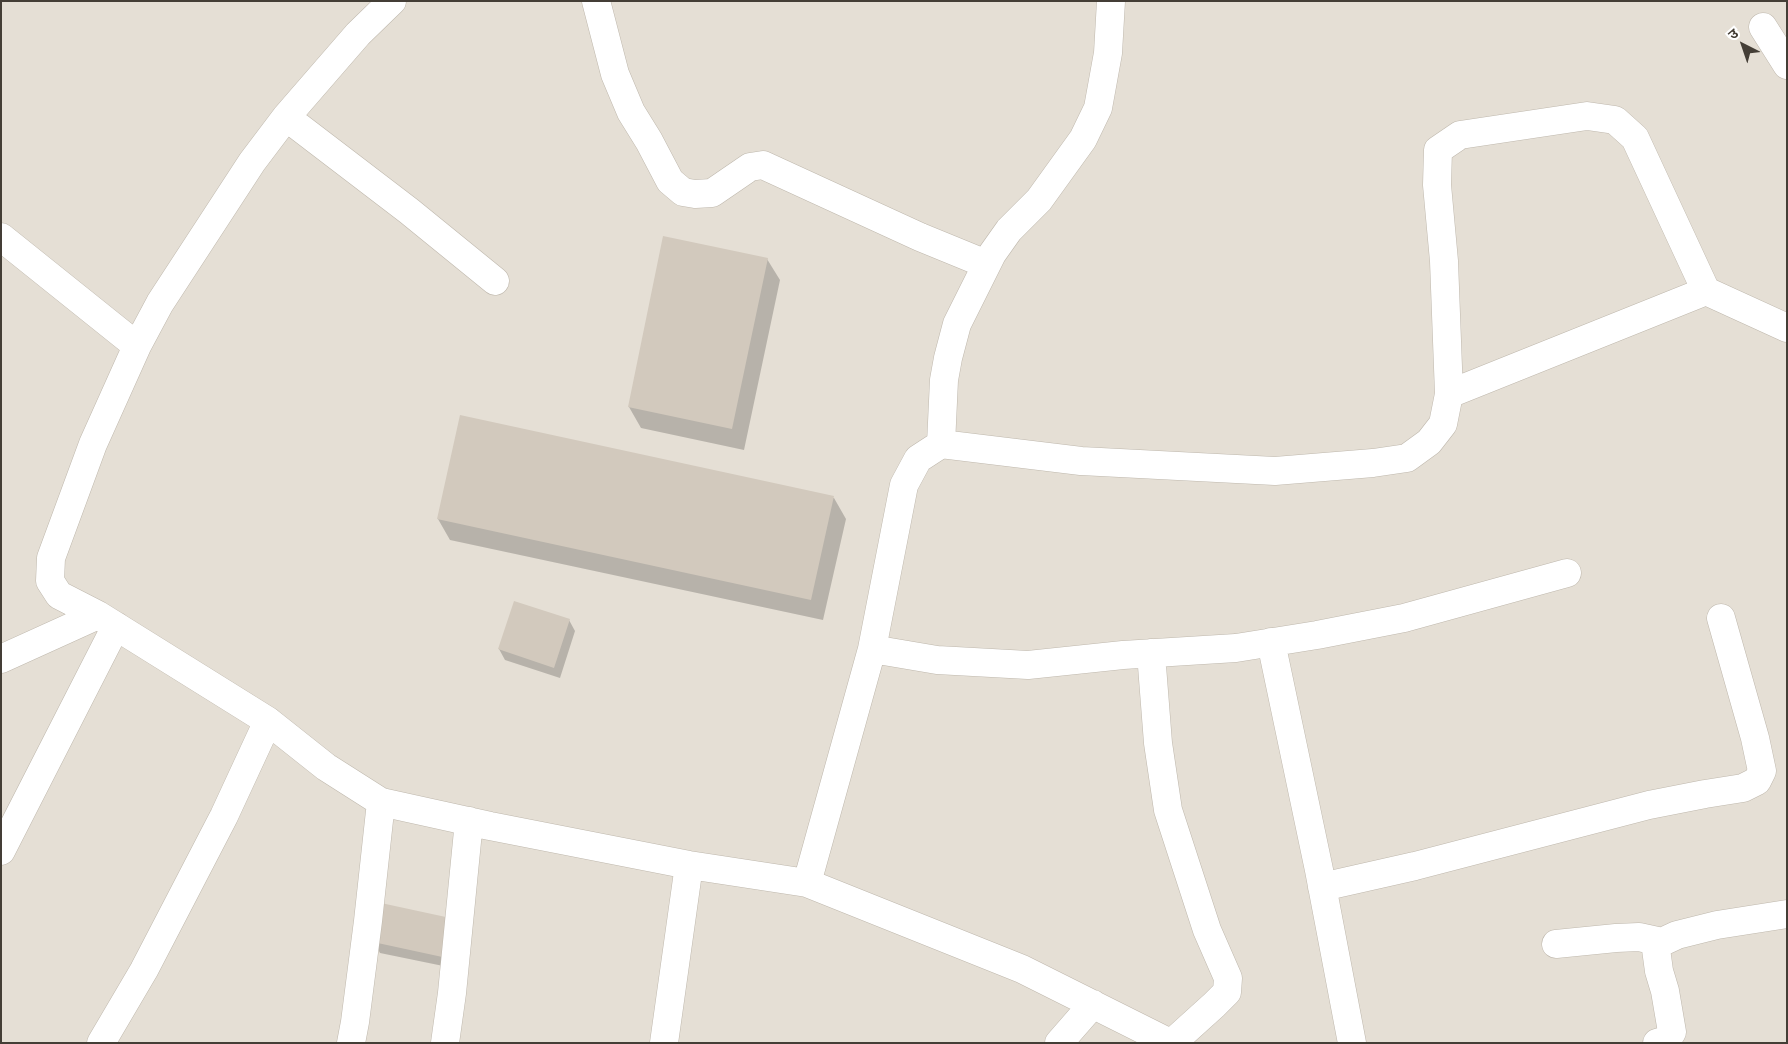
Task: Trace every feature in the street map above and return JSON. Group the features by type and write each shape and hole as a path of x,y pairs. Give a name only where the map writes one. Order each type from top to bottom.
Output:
{"street":[{"path":"392,1 358,34 286,117 252,162 160,303 137,346 93,444 51,558 50,581 58,595 107,620 268,721 326,767 381,802 689,865 806,883 1022,968 1171,1043 1227,992 1228,978 1207,930 1168,810 1158,743 1151,653"},
{"path":"596,1 615,74 631,112 670,181 683,192 695,194 712,193 750,167 763,165 920,237 986,264"},
{"path":"940,444 944,380 956,324 986,264 1009,230 1039,200 1084,139 1098,108 1108,53 1112,1"},
{"path":"1763,28 1787,65"},
{"path":"806,883 872,649 904,485 918,459 940,444 1081,460 1275,471 1373,463 1407,458 1429,442 1443,424 1449,394 1444,261 1437,185 1438,150 1460,135 1587,116 1615,120 1635,138 1706,291 1787,328"},
{"path":"286,117 409,211 495,281"},
{"path":"1,236 137,346"},
{"path":"1449,394 1706,291"},
{"path":"872,649 937,660 1028,665 1151,653 1236,648 1404,618 1567,573"},
{"path":"1322,888 1415,866 1649,805 1743,788 1757,781 1762,771 1755,738 1721,618"},
{"path":"1,659 107,620"},
{"path":"1,851 107,620"},
{"path":"1271,642 1352,1043"},
{"path":"101,1043 144,970 224,816 268,721"},
{"path":"351,1043 368,921 381,802"},
{"path":"445,1043 469,821"},
{"path":"664,1043 689,865"},
{"path":"1657,1043 1667,1040 1672,1032 1666,991 1659,971 1656,949 1662,942 1677,935 1716,925 1787,914"},
{"path":"1556,944 1639,937 1662,942"},
{"path":"1058,1043 1093,1004"}],"shaded area":[{"path":"1,1 1787,1 1787,1043 1,1043"}],"building":[{"path":"663,236 768,258 732,429 628,407"},
{"path":"460,415 834,496 811,600 437,519"},
{"path":"514,601 570,619 554,668 498,649"},
{"path":"381,903 455,919 447,958 373,942"}]}
